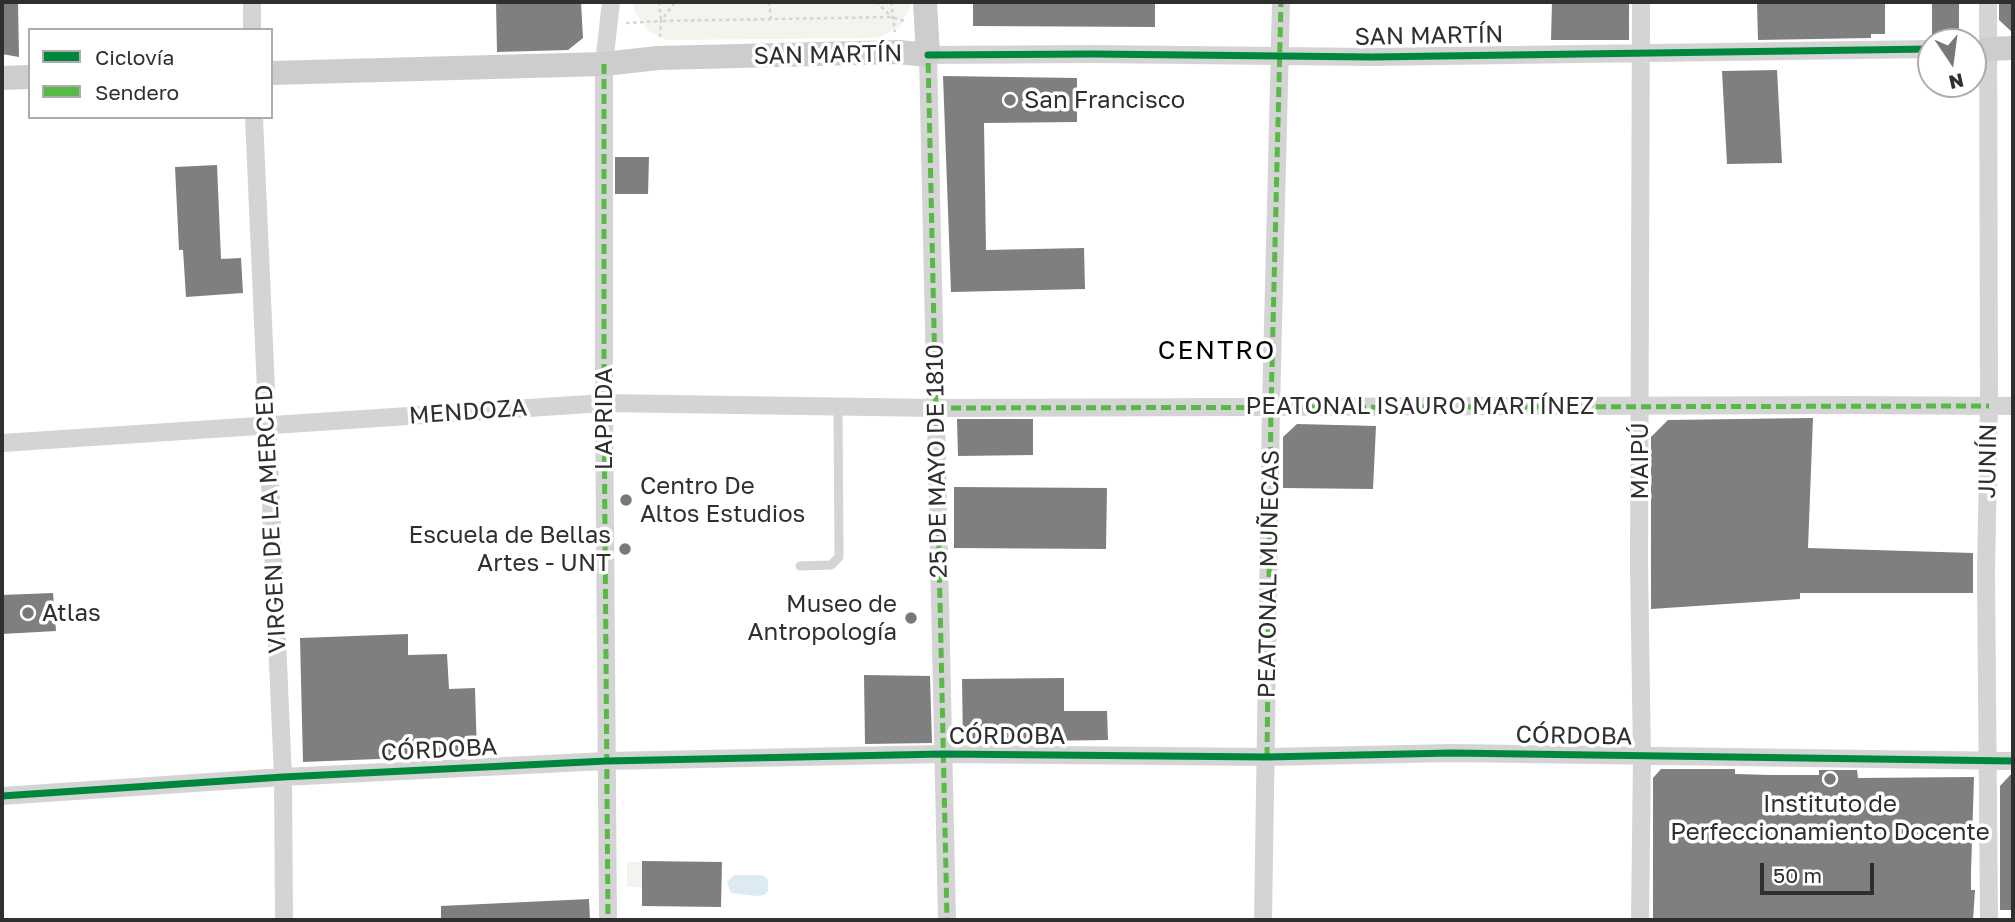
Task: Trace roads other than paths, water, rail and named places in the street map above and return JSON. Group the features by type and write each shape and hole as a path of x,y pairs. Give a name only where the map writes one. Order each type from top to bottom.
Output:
{"main road":[{"name":"25 DE MAYO DE 1810","path":"925,2 928,55"},
{"path":"1987,49 2013,48"},
{"name":"SAN MARTÍN","path":"273,73 604,64 658,58 899,52 928,55"},
{"path":"2,78 28,77"}],"street":[{"path":"252,2 252,28"},
{"name":"LAPRIDA","path":"608,920 604,64 611,2"},
{"name":"PEATONAL MUÑECAS","path":"1263,920 1281,2"},
{"name":"MAIPÚ","path":"1640,920 1641,2"},
{"name":"JUNÍN","path":"1984,28 1988,2"},
{"name":"SAN MARTÍN","path":"928,55 1280,55 1372,58 1917,49"},
{"name":"25 DE MAYO DE 1810","path":"928,55 947,920"},
{"name":"JUNÍN","path":"1981,98 1989,406 1986,573 1989,920"},
{"name":"VIRGEN DE LA MERCED","path":"254,119 283,777 284,920"},
{"name":"MENDOZA","path":"2,443 604,403 936,408"},
{"path":"1989,406 2013,406"},
{"name":"PEATONAL ISAURO MARTÍNEZ","path":"936,408 1989,406"},
{"name":"CÓRDOBA","path":"2,796 283,777 606,761 943,754 1267,757 1452,753 2013,761"}],"lane":[{"path":"800,566 831,565 839,557 838,406"}],"place":[{"name":"San Francisco","path":"1010,100"},
{"name":"Centro De Altos Estudios","path":"626,500"},
{"name":"Escuela de Bellas Artes - UNT","path":"625,549"},
{"name":"Atlas","path":"28,613"},
{"name":"Museo de Antropología","path":"911,618"},
{"name":"Instituto de Perfeccionamiento Docente","path":"1830,779"}],"district":[{"name":"CENTRO","path":"1217,351"}]}
